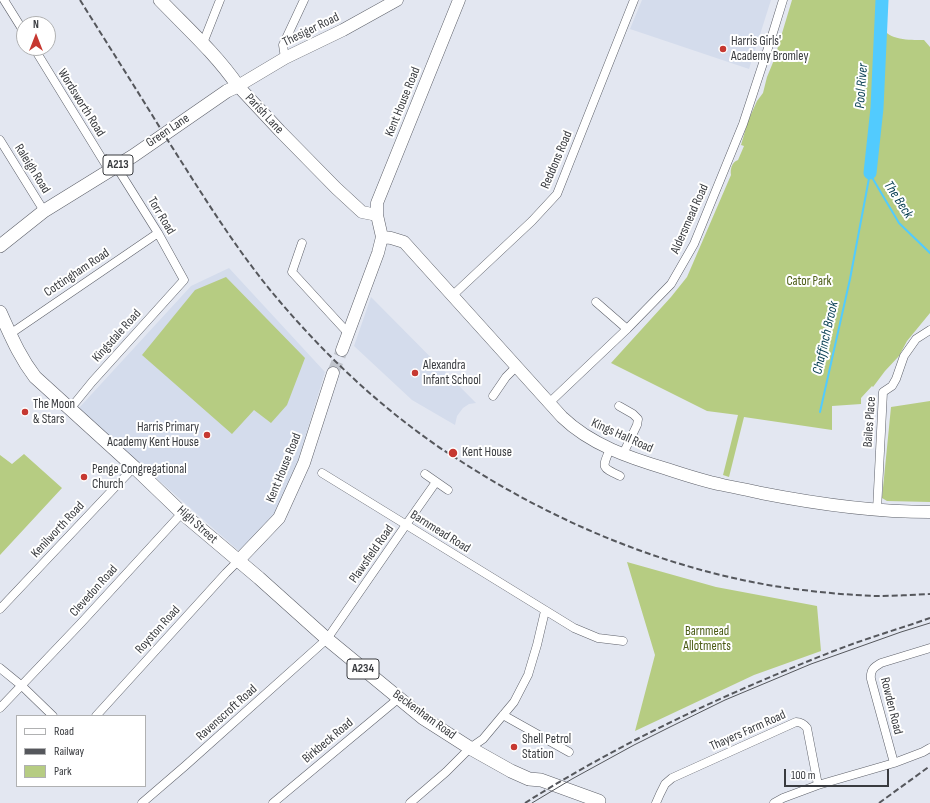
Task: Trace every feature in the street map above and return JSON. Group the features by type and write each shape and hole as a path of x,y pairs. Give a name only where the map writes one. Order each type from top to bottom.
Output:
{"main road":[{"name":"Parish Lane","path":"160,0 203,43 231,75 238,86"},
{"name":"Green Lane","path":"0,246 44,211 133,156 227,91 238,86"},
{"name":"High Street","path":"0,312 15,346 25,364 35,377 182,512 276,592 327,639"},
{"name":"Beckenham Road","path":"327,639 423,718 470,748 511,771 529,779 537,787 568,798 602,802"}],"street":[{"path":"4,0 16,19"},
{"path":"203,43 220,0"},
{"path":"285,58 284,45 304,0"},
{"name":"Thesiger Road","path":"238,86 285,58 343,30 397,0"},
{"name":"Kent House Road","path":"377,214 377,203 459,0"},
{"name":"Reddons Road","path":"452,296 532,221 557,194 634,0"},
{"name":"Aldersmead Road","path":"549,404 627,329 671,284 694,244 743,124 783,0"},
{"name":"Wordsworth Road","path":"39,56 112,168"},
{"name":"Parish Lane","path":"238,86 336,188 362,212 377,214"},
{"name":"Raleigh Road","path":"0,140 44,211"},
{"name":"Torr Road","path":"112,168 158,233 184,280"},
{"path":"342,350 378,253 382,237 377,214"},
{"name":"Cottingham Road","path":"10,334 158,233"},
{"name":"Kings Hall Road","path":"382,237 392,238 404,242 549,404 571,426 610,449 678,473 723,485 814,503 877,510 930,512"},
{"path":"302,243 292,272 348,333"},
{"name":"Kingsdale Road","path":"70,409 92,382 184,280"},
{"path":"596,302 627,329"},
{"name":"Bailes Place","path":"877,510 883,392 892,386 904,356 916,339 930,330"},
{"path":"493,396 506,377 516,367"},
{"name":"Kent House Road","path":"238,561 279,518 304,463 333,373"},
{"path":"619,406 633,414 638,419 637,425 623,454"},
{"path":"610,449 604,463 604,467 606,470 620,476"},
{"name":"Kenilworth Road","path":"0,609 134,467"},
{"name":"Barnmead Road","path":"322,473 574,628 598,638 623,641"},
{"path":"426,474 448,490"},
{"name":"Plawsfield Road","path":"327,639 436,482"},
{"name":"Clevedon Road","path":"0,708 81,623 182,512"},
{"name":"Royston Road","path":"97,715 238,561"},
{"path":"410,803 446,772 470,748 483,739 514,702 528,675 545,611"},
{"name":"Ravenscroft Road","path":"142,803 327,639"},
{"name":"Rowden Road","path":"894,763 871,679 872,670 881,663 930,648"},
{"path":"0,668 22,686 52,715"},
{"name":"Birkbeck Road","path":"273,803 399,698"},
{"path":"503,715 569,752"},
{"name":"Thayers Farm Road","path":"656,803 665,784 672,778 796,722 804,724 806,728 818,785"},
{"path":"774,803 783,798 818,785 894,763 930,748"}],"shaded area":[{"name":"Harris Girls' Academy Bromley","path":"642,0 771,0 749,69 630,29"},
{"name":"Harris Primary Academy Kent House","path":"229,268 325,372 297,464 274,516 239,551 78,409 191,286"},
{"name":"Alexandra Infant School","path":"371,297 476,403 469,404 463,408 457,416 455,425 412,400 354,346"}],"green space":[{"name":"Cator Park","path":"792,0 885,0 883,25 888,34 900,38 924,40 930,47 930,313 907,341 899,356 873,387 872,386 861,398 861,404 832,406 832,430 744,417 729,477 723,475 738,415 707,411 611,363 671,297 687,277 731,175 732,166 734,162 738,160 744,146 741,145 748,121 757,101 763,93 767,77 774,60","holes":["876,96 880,101 876,149 874,148 872,160"]},
{"path":"226,277 305,358 287,405 271,423 254,410 232,434 142,355 195,290"},
{"path":"930,401 930,502 887,501 882,498 891,407"},
{"path":"24,454 62,488 0,555 0,455 12,464"},
{"name":"Barnmead Allotments","path":"627,562 716,587 817,606 821,651 754,675 635,731 655,655"}],"waterway":[{"name":"Pool River","path":"870,173 877,108 882,0"},
{"name":"Chaffinch Brook","path":"820,412 850,279 870,173"},
{"name":"The Beck","path":"870,174 899,223 930,253"}],"tunnel":[{"path":"333,373 342,350"}],"tram line":[{"path":"532,803 634,745 725,700 811,664 930,623"}],"railway":[{"path":"80,0 216,215 242,254 271,291 289,313 348,374 391,411 439,447 498,484 538,506 624,544 668,560 713,573 758,583 803,590 875,596 930,594"},
{"path":"525,803 580,770 637,739 724,697 788,669 867,639 930,618"},
{"path":"879,803 930,766"}],"place":[{"name":"Harris Girls' Academy Bromley","path":"723,49"},
{"name":"Alexandra Infant School","path":"415,373"},
{"name":"The Moon & Stars","path":"25,412"},
{"name":"Harris Primary Academy Kent House","path":"207,435"},
{"name":"Kent House","path":"453,453"},
{"name":"Penge Congregational Church","path":"84,477"},
{"name":"Shell Petrol Station","path":"514,747"}]}
